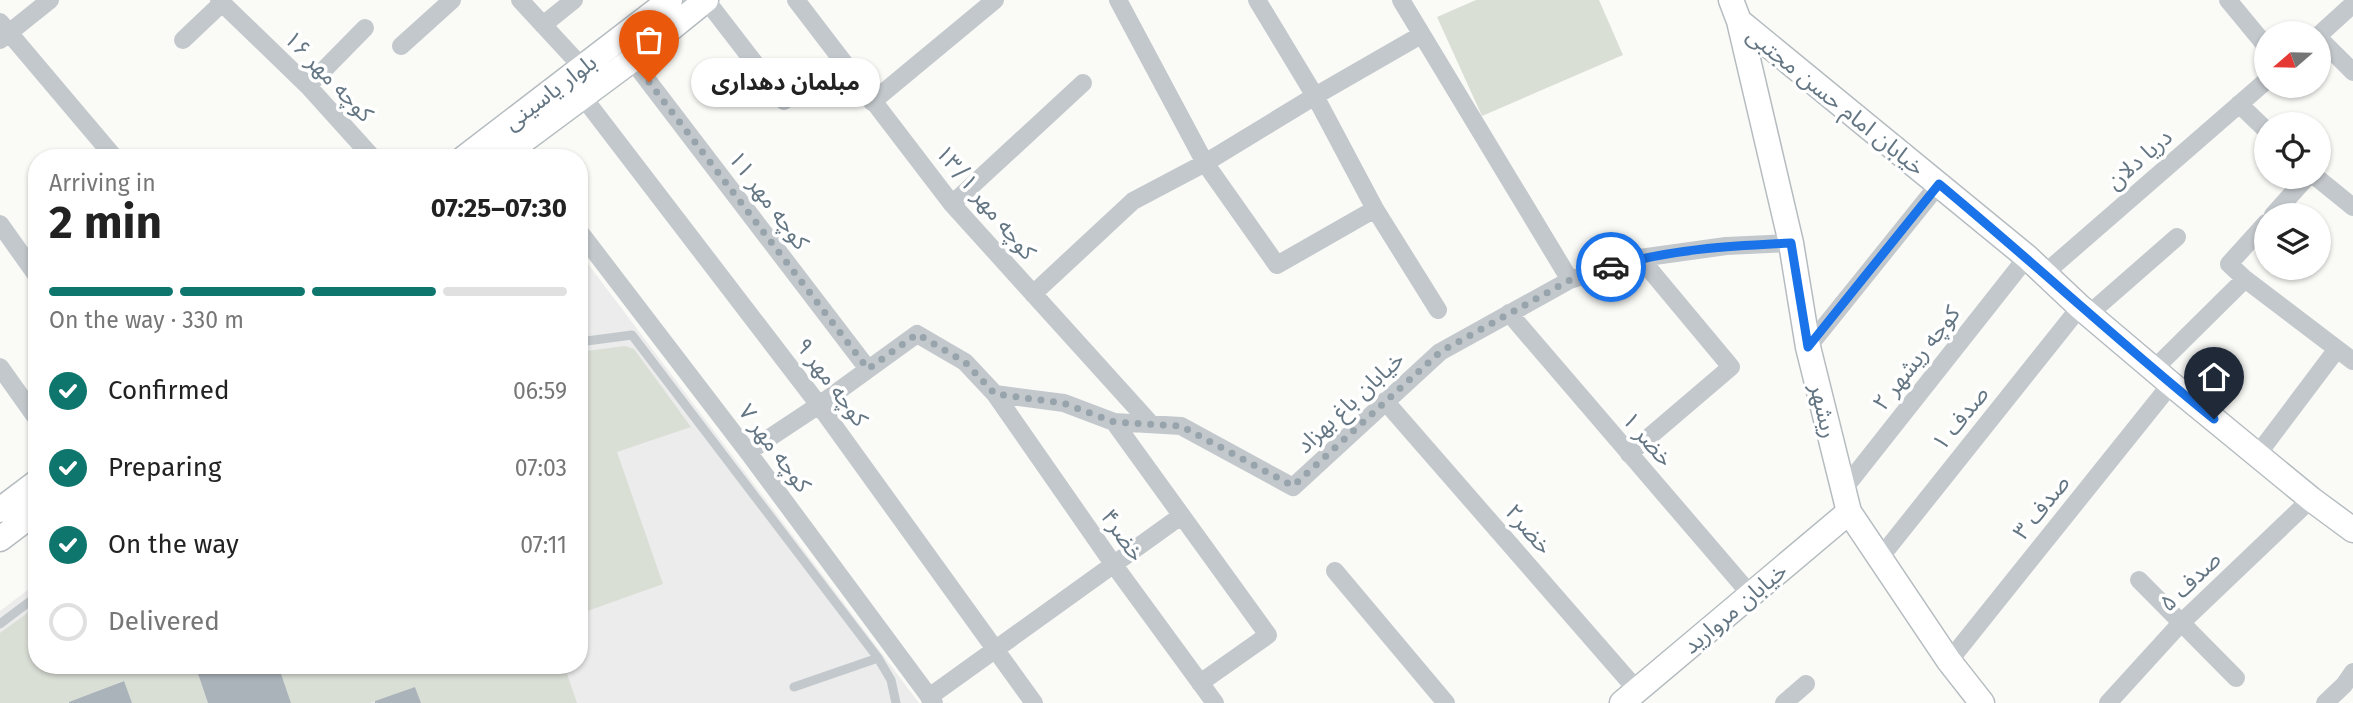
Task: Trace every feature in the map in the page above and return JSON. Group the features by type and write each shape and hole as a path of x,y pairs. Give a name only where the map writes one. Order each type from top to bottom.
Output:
{"street":[{"path":"50,0 3,31 107,149"},
{"path":"401,46 452,0"},
{"path":"520,0 582,68"},
{"path":"543,25 574,0"},
{"name":"بلوار یاسینی","path":"476,149 670,0"},
{"path":"706,0 784,101"},
{"name":"بلوار یاسینی","path":"519,149 706,0"},
{"name":"کوچه مهر ۱۳/۱","path":"796,0 953,204 1151,424"},
{"path":"872,102 995,0"},
{"path":"1118,0 1205,163 1277,265 1375,209"},
{"path":"1257,0 1315,96 1375,209 1438,310"},
{"path":"1401,0 1570,280"},
{"path":"2228,0 2254,31"},
{"path":"183,40 221,1"},
{"name":"کوچه مهر ۱۶","path":"221,1 308,86 365,149"},
{"path":"2331,25 2353,4"},
{"name":"خیابان امام حسن مجتبی","path":"1735,11 2036,265 2162,377 2311,499 2350,523"},
{"name":"ریشهر","path":"1735,11 1791,243 1808,347 1846,501 1879,559 1949,661 1982,703"},
{"path":"308,86 365,28"},
{"path":"1033,294 1133,201 1205,163 1422,35"},
{"path":"2331,49 2353,72"},
{"name":"کوچه مهر ۱۱","path":"632,60 868,369"},
{"path":"953,204 1083,83"},
{"name":"دریا دلان","path":"2036,265 2254,91"},
{"name":"کوچه مهر ۹","path":"583,97 819,405 1034,703"},
{"path":"2239,104 2254,118"},
{"path":"1808,347 1939,184"},
{"path":"2284,203 2296,189"},
{"path":"2331,189 2353,207"},
{"path":"0,224 28,263"},
{"path":"2254,236 2229,264 2353,361"},
{"name":"صدف ۱","path":"1879,559 2085,310 2177,237"},
{"name":"کوچه مهر ۷","path":"588,243 932,700"},
{"name":"خیابان باغ بهزاد","path":"995,394 1063,403 1114,422 1181,426 1293,486 1440,352 1570,280 1640,258 1726,246 1791,243"},
{"path":"1629,454 1731,367 1640,258"},
{"name":"کوچه ریشهر ۲","path":"1846,501 2036,265"},
{"name":"صدف ۳","path":"1949,661 2162,377 2245,279"},
{"name":"خضر ۱","path":"1509,313 1751,595"},
{"path":"748,453 917,334 965,362 995,394"},
{"path":"2258,454 2337,349"},
{"path":"0,367 28,406"},
{"name":"خضر۴","path":"995,394 1114,565 1215,703"},
{"name":"خضر۲","path":"1385,401 1629,696"},
{"path":"1114,422 1268,635 1200,682"},
{"path":"0,510 28,489"},
{"name":"صدف ۵","path":"2108,703 2180,624 2311,499"},
{"name":"خیابان مروارید","path":"1629,696 1751,595 1846,501"},
{"path":"932,700 1181,516"},
{"path":"0,539 28,518"},
{"path":"1335,571 1446,703"},
{"path":"2139,580 2236,678"},
{"path":"2325,703 2350,683"},
{"path":"1784,703 1806,684"}],"lane":[{"path":"588,341 632,335 878,658 891,680 896,703"},
{"path":"0,624 28,603"},
{"path":"794,687 878,658"}],"shaded area":[{"path":"1476,0 1599,0 1623,55 1482,116 1437,17"},
{"path":"588,264 919,703 0,703 0,611 28,590 28,674 588,674"},
{"path":"625,346 634,349 691,427 617,452 663,584 588,611 588,351"},
{"path":"28,613 28,674 198,674 208,703 132,703 123,681 67,703 0,703 0,633"},
{"path":"281,674 567,674 577,703 421,703 415,687 370,703 291,703"}],"building":[{"path":"198,674 281,674 291,703 208,703"},
{"path":"124,681 132,703 69,703 69,702"},
{"path":"415,687 421,703 375,703 375,701"}],"way so far":[{"path":"649,82 868,369 917,334 965,362 995,394 1063,403 1114,422 1181,426 1293,486 1440,352 1570,280 1611,267"}],"place":[{"name":"مبلمان دهداری","path":"649,82"}],"route":[{"path":"1611,267 1640,258 1726,246 1791,243 1808,347 1939,184 2214,419"}]}
